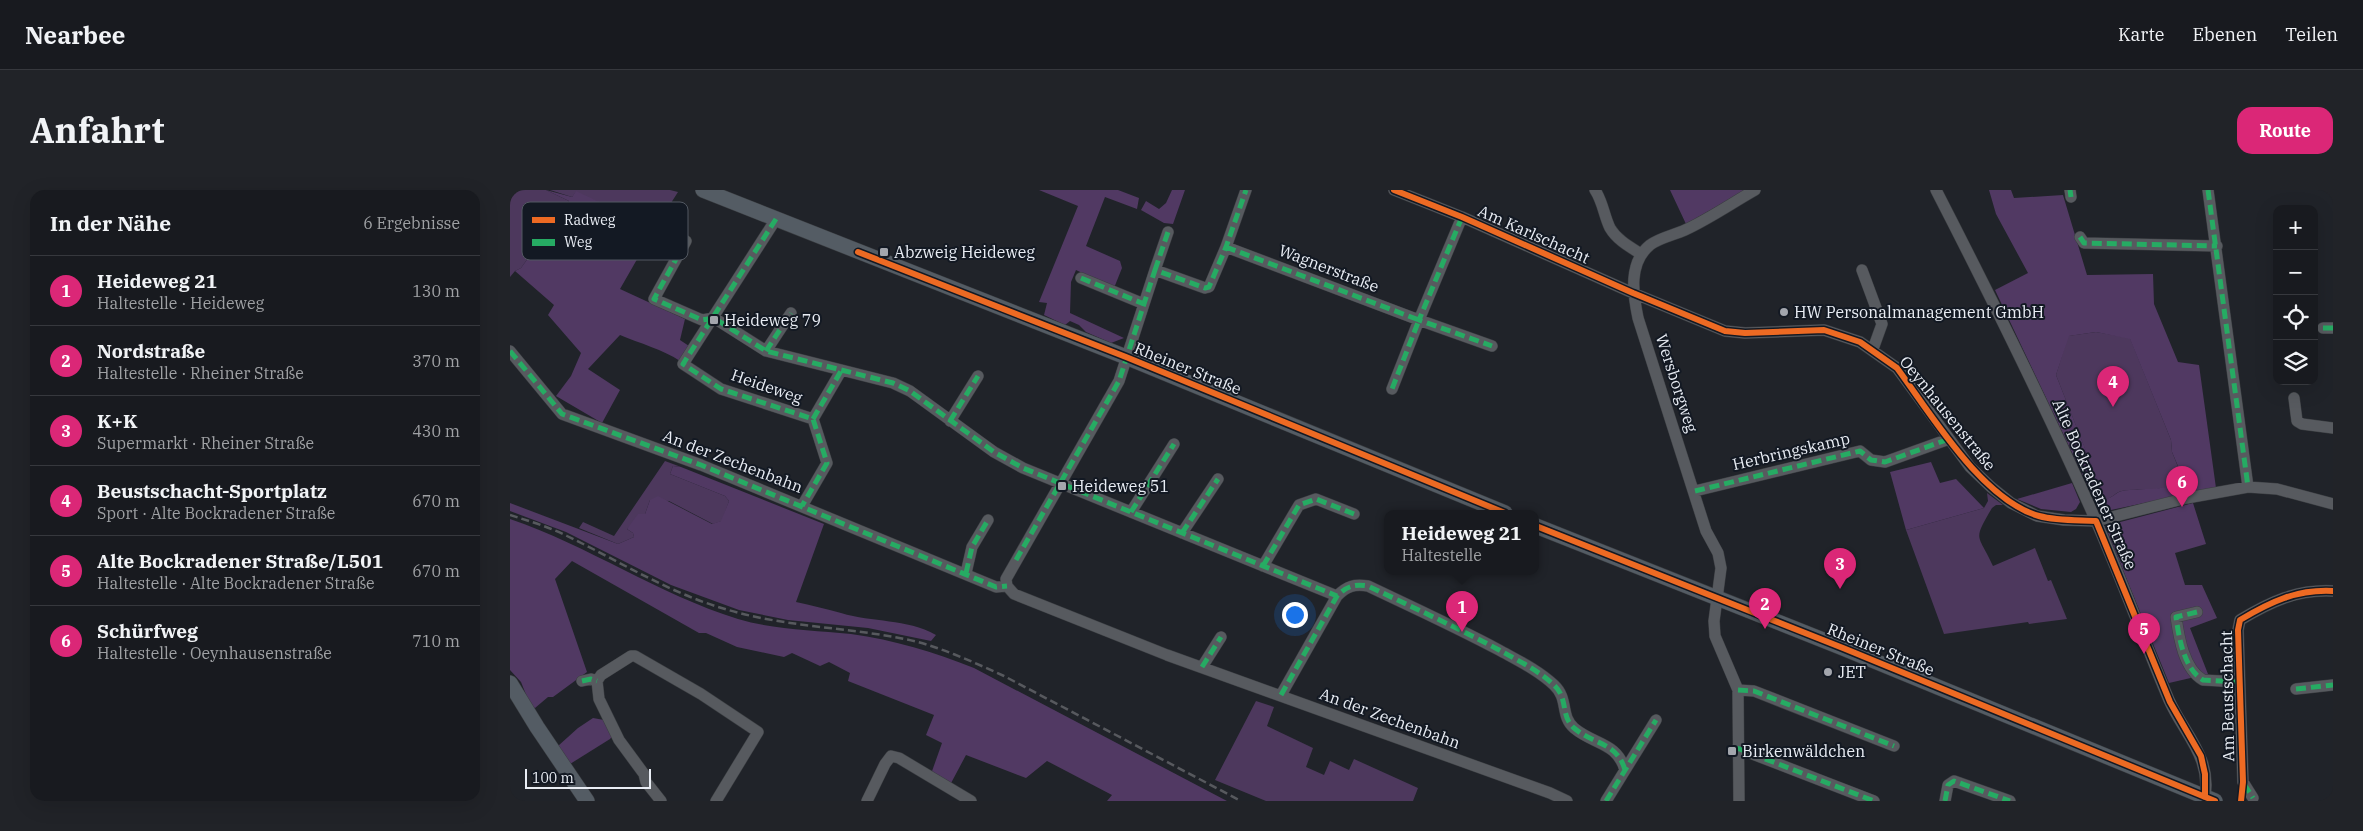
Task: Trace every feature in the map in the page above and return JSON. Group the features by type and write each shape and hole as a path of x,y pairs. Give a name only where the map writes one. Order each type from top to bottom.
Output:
{"main road":[{"name":"Rheiner Straße","path":"704,190 1126,357 1499,510"},
{"name":"Rheiner Straße","path":"1539,527 2208,800"},
{"path":"510,683 536,727 587,801"}],"street":[{"path":"1155,270 1205,288 1209,287 1226,247 1246,190"},
{"name":"Am Karlschacht","path":"1394,190 1462,216 1633,293"},
{"path":"1595,190 1603,204 1611,229 1621,241 1641,254 1650,245 1686,230 1755,190"},
{"name":"Alte Bockradener Straße","path":"1936,190 2028,373 2096,521 2170,702 2201,756 2208,800"},
{"path":"2208,190 2248,487"},
{"path":"1392,389 1462,216"},
{"name":"Heideweg","path":"776,219 683,364 721,389 813,419"},
{"path":"1007,586 1006,579 1016,560 1119,382 1168,232"},
{"path":"2080,238 2084,242 2217,246"},
{"name":"Wagnerstraße","path":"1226,247 1492,346"},
{"name":"Wersborgweg","path":"1641,254 1634,277 1633,293 1638,318 1695,490 1706,531 1718,553 1721,568 1714,621 1715,636 1738,690"},
{"name":"Heideweg","path":"675,260 654,299 702,320 714,318 766,351 893,383 910,391 1000,456 1061,484 1337,596"},
{"path":"1862,270 1882,324 1873,349"},
{"path":"1082,278 1144,304"},
{"name":"Oeynhausenstraße","path":"1633,293 1725,331 1745,333 1824,330 1846,336 1873,349 1897,368 1970,466 2011,503 2038,516 2064,520 2096,521 2187,498 2248,487 2277,489 2333,504"},
{"name":"Heideweg","path":"766,351 791,313"},
{"name":"An der Zechenbahn","path":"510,352 562,414 701,465 996,587 1007,586 1014,594 1202,667 1567,801"},
{"name":"Heideweg","path":"802,506 827,463 813,419 841,371"},
{"path":"950,421 978,376"},
{"path":"2294,398 2297,421 2302,424 2333,428"},
{"name":"Herbringskamp","path":"1695,490 1860,451 1871,460 1885,462 1950,439"},
{"path":"1131,512 1174,444"},
{"path":"1182,533 1218,479"},
{"path":"1263,566 1299,505 1316,499 1354,514"},
{"path":"966,573 972,547 988,520"},
{"path":"1281,695 1337,596 1345,588 1355,584 1368,586 1482,641 1527,666 1554,684 1562,694 1567,719 1574,728 1618,754 1625,770"},
{"name":"Am Beustschacht","path":"2253,798 2242,782 2238,682 2238,630 2240,620 2265,605 2296,593 2333,591"},
{"name":"Am Beustschacht","path":"2197,612 2176,617 2179,639 2188,660 2198,677 2203,680 2238,682"},
{"path":"1202,667 1221,637"},
{"path":"597,681 612,667 635,656 701,694 758,732 716,801"},
{"path":"582,681 591,679 597,681"},
{"path":"597,681 599,699 619,740 644,774 646,782 661,801"},
{"path":"2296,689 2333,685"},
{"path":"1739,801 1737,748 1738,690 1754,691 1894,746"},
{"path":"1606,801 1656,720"},
{"path":"1737,748 1874,801"},
{"path":"867,801 885,764 891,756 899,758 971,801"},
{"path":"1945,801 1948,785 1954,781 2010,801"}],"shaded area":[{"path":"510,190 546,190 569,201 522,202 522,260 527,260 521,268 510,277"},
{"path":"546,190 572,197 576,191 599,202 568,202"},
{"path":"550,190 670,190 678,192 672,202 598,202 576,192 572,197"},
{"path":"1039,190 1118,190 1139,198 1137,209 1105,197 1086,246 1120,261 1122,268 1114,288 1076,270 1071,282 1070,313 1124,338 1111,343 1086,332 1079,325 1070,321 1065,325 1044,315 1047,303 1039,302 1078,206"},
{"path":"1172,190 1185,190 1173,224 1164,223 1141,210 1146,201 1159,209 1166,203"},
{"path":"1670,190 1746,190 1686,224"},
{"path":"1989,190 2011,190 2014,198 2063,195 2087,275 2153,274 2154,304 2178,362 2199,365 2216,488 2111,510 2103,507 2093,497 1995,290 2028,273 1996,214","holes":["2096,332 2130,339 2171,440 2172,452 2183,478 2171,486 2122,491 2105,499 2056,375 2069,336"]},
{"path":"527,260 637,260 620,289 685,319 680,340 689,346 680,361 659,350 620,335 588,369 620,390 602,423 556,396 571,376 581,353 548,315 554,305 515,271 521,268"},
{"path":"2096,332 2130,338 2171,440 2172,452 2183,479 2177,484 2163,488 2122,491 2105,500 2056,375 2068,336"},
{"path":"665,461 681,467 673,466 670,474 725,496 729,501 722,521 713,524 669,501 650,500 645,514 627,529 633,533 634,537 618,544 579,528 583,522 614,536"},
{"path":"1931,462 1940,483 1956,479 1984,508 1906,530 1890,472"},
{"path":"673,466 681,467 824,524 796,602 853,616 901,623 936,635 931,641 868,628 788,620 739,610 671,585 566,532 510,511 510,503 618,544 634,537 633,533 627,529 638,514 645,514 650,500 658,496 712,524 721,521 729,501 725,496 670,474"},
{"path":"2072,483 2080,502 2076,509 2071,512 2041,509 2017,499"},
{"path":"1987,493 2003,505 1996,505 1992,508 1979,537 1993,566 2035,548 2048,581 2051,580 2067,619 2029,624 2028,622 1944,634 1906,530 1984,508 1988,501"},
{"path":"2193,503 2206,544 2175,553 2185,585 2202,585 2217,618 2190,628 2208,674 2169,683 2105,526"},
{"path":"510,519 568,542 680,597 738,619 780,628 851,634 898,643 974,668 1227,801 1107,801 1112,795 1047,761 1026,778 966,755 950,785 931,774 942,743 926,735 934,715 848,681 850,673 829,662 820,666 792,653 784,657 737,647 706,633 699,633 572,561 555,579 587,672 553,697 548,697 535,708 531,707 521,682 510,670"},
{"path":"1256,701 1274,707 1267,726 1313,748 1306,767 1324,775 1330,761 1349,770 1354,759 1418,788 1413,801 1266,801 1215,780"},
{"path":"593,718 604,720 613,735 610,739 570,764 558,746 578,728"}],"railway":[{"path":"510,515 560,533 664,585 725,609 770,620 905,639 956,655 1004,676 1241,801"}],"marked path":[{"path":"1016,560 1119,381 1155,270 1205,288 1209,287 1226,247 1246,190"},
{"path":"2070,190 2071,197"},
{"path":"2208,190 2248,487"},
{"path":"1462,217 1419,320 1492,346"},
{"path":"776,219 683,364 721,389 813,419 827,463 802,506"},
{"path":"1155,270 1168,232"},
{"path":"2080,237 2084,243 2217,246"},
{"path":"1226,247 1419,320 1392,389"},
{"path":"676,260 654,299 702,320 714,318 766,351 893,383 910,391 994,452 1023,468 1337,596"},
{"path":"1081,278 1144,304"},
{"path":"766,351 791,313"},
{"path":"2323,328 2333,328"},
{"path":"510,351 562,414 701,465 996,587 1007,586"},
{"path":"813,419 841,371"},
{"path":"950,421 978,376"},
{"path":"1695,491 1860,451 1871,460 1885,462 1949,439"},
{"path":"1131,512 1174,444"},
{"path":"1182,533 1218,479"},
{"path":"1263,566 1299,505 1316,499 1354,514"},
{"path":"966,573 972,547 988,520"},
{"path":"1281,695 1337,596 1351,587 1359,585 1368,586 1483,642 1541,675 1559,690 1567,718 1574,728 1611,749 1621,761 1625,770"},
{"path":"2197,612 2176,617 2184,652 2191,668 2203,680 2239,682"},
{"path":"1202,667 1221,637"},
{"path":"582,681 591,679 597,681"},
{"path":"2296,689 2333,685"},
{"path":"1738,690 1754,691 1894,746"},
{"path":"1606,801 1656,720"},
{"path":"1737,748 1874,801"},
{"path":"1945,801 1948,785 1954,781 2010,801"},
{"path":"2244,784 2253,798"}],"cycle path":[{"path":"1394,190 1462,217 1633,293 1725,331 1745,333 1824,330 1860,342 1897,368 1959,453 1998,493 2018,507 2039,516 2060,520 2096,521 2170,702 2201,756 2205,774 2205,797"},
{"path":"858,252 1126,357 1498,510"},
{"path":"1539,527 1843,648 2215,801"},
{"path":"2241,801 2243,782 2238,630 2240,620 2284,598 2308,592 2333,591"}],"place":[{"name":"Abzweig Heideweg","path":"884,252"},
{"name":"HW Personalmanagement GmbH","path":"1784,312"},
{"name":"Heideweg 79","path":"714,320"},
{"name":"Beustschacht-Sportplatz","path":"2113,407"},
{"name":"Heideweg 51","path":"1062,486"},
{"name":"Schürfweg","path":"2182,507"},
{"name":"K+K","path":"1840,589"},
{"name":"Nordstraße","path":"1765,629"},
{"name":"Heideweg 21","path":"1462,632"},
{"name":"Alte Bockradener Straße/L501","path":"2144,654"},
{"name":"JET","path":"1828,672"},
{"name":"Birkenwäldchen","path":"1732,751"}]}
